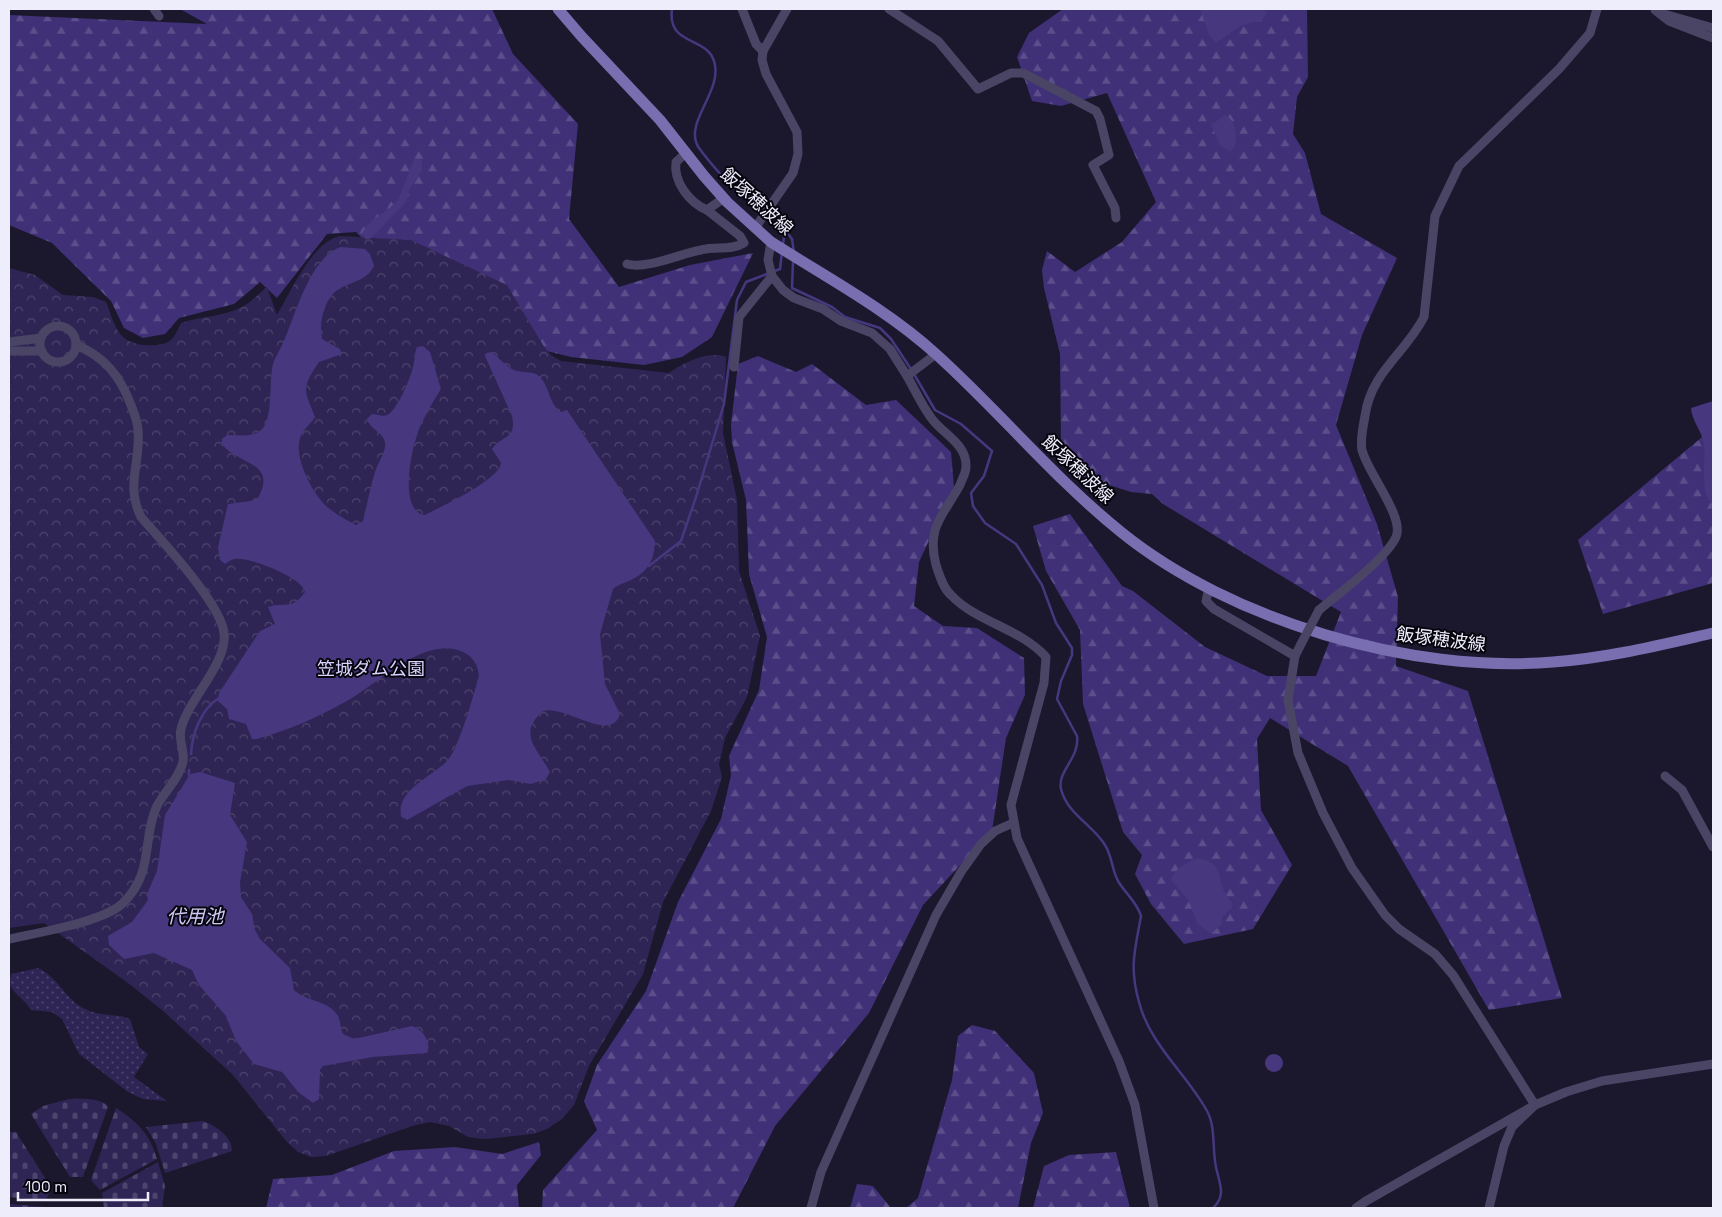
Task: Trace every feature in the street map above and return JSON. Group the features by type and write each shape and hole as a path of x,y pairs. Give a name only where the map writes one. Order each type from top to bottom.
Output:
{"main road":[{"name":"飯塚穂波線","path":"558,9 660,120 724,198 755,228 771,242 888,318 936,354 1044,463 1096,510 1130,539 1209,588 1294,626 1371,647 1472,663 1550,663 1607,657 1713,633"}],"street":[{"path":"742,9 756,44 763,51"},
{"path":"755,228 794,173 798,154 797,132 766,74 762,60 763,51 786,9"},
{"path":"889,9 938,41 978,89 1011,73 1023,73 1096,111 1100,119 1109,155 1093,164 1115,208 1116,218"},
{"path":"1535,1105 1454,975 1435,954 1399,929 1384,915 1352,868 1323,812 1298,753 1288,700 1295,656 1319,610 1390,547 1397,535 1396,520 1362,450 1365,414 1373,385 1416,332 1424,317 1435,216 1459,166 1559,69 1590,33 1597,9"},
{"path":"1655,9 1666,15 1713,28"},
{"path":"1655,9 1669,21 1713,38"},
{"path":"627,264 635,267 706,249 738,247 744,243 740,236 708,210 690,200 675,168 676,162 686,153"},
{"path":"708,210 724,198"},
{"path":"771,242 768,260 772,276 783,290 794,298 823,309 841,321 872,333 890,349 932,420 960,446 966,466 957,489 936,522 932,536 934,556 940,576 950,595 969,609 1034,644 1046,657 1044,683 1011,805 1013,823 1017,838 1119,1061 1135,1105 1154,1208"},
{"path":"734,367 739,317 772,276"},
{"path":"59,326 73,334 76,345 69,358 60,362 50,360 42,351 42,338 48,329 59,326"},
{"path":"9,342 42,338"},
{"path":"9,940 110,912 123,904 134,890 147,858 156,809 183,762 180,730 186,714 210,674 224,639 224,632 214,608 141,517 134,502 138,430 126,391 107,363 89,350 76,345"},
{"path":"9,351 42,351"},
{"path":"907,376 936,354"},
{"path":"1209,588 1206,601 1214,609 1295,656"},
{"path":"1666,776 1682,790 1713,848"},
{"path":"811,1208 821,1172 936,916 961,872 981,844 995,832 1013,823"},
{"path":"1356,1208 1366,1200 1535,1105 1581,1086 1713,1064"},
{"path":"1489,1208 1504,1146 1512,1127 1535,1105"}],"green space":[{"path":"180,9 492,9 513,54 578,124 569,219 619,287 690,265 753,253 712,337 682,357 644,365 571,357 477,334 381,257 356,232 327,234 277,298 260,282 234,304 179,318 165,334 143,338 124,328 111,301 52,243 9,225 9,15 207,24"},
{"path":"1063,9 1307,9 1308,77 1297,97 1293,134 1305,153 1321,214 1397,258 1362,335 1336,425 1377,524 1398,597 1396,666 1468,691 1562,998 1489,1010 1348,766 1270,718 1257,739 1261,810 1292,865 1253,929 1184,944 1151,904 1135,874 1142,855 1123,832 1083,704 1080,630 1046,571 1033,526 1070,514 1122,586 1133,591 1205,647 1267,676 1316,676 1341,612 1163,504 1152,494 1131,492 1078,475 1063,461 1061,444 1060,354 1044,288 1042,270 1047,251 1075,272 1122,242 1156,202 1107,93 1061,106 1032,101 1017,57 1029,33"},
{"name":"笠城ダム公園","path":"340,236 411,240 507,285 543,345 551,355 561,361 669,373 689,361 704,356 719,355 726,357 723,433 737,500 739,571 760,636 747,697 725,738 719,764 722,777 711,811 663,902 643,974 589,1066 574,1105 562,1119 547,1129 533,1134 485,1139 468,1137 449,1126 430,1122 412,1126 326,1156 311,1157 298,1152 287,1142 233,1075 162,1010 128,983 44,923 9,928 9,268 35,275 63,295 93,297 106,302 115,326 123,337 138,344 157,345 168,342 176,333 181,323 235,310 249,303 267,287 277,315 303,269 312,257 330,240"},
{"path":"758,356 796,372 812,364 866,405 896,400 951,452 954,487 919,562 914,606 943,626 977,628 1024,658 1025,695 1006,738 992,831 923,905 869,1013 775,1126 733,1208 542,1208 543,1190 597,1130 584,1101 597,1065 646,991 678,902 721,819 731,775 729,756 759,690 767,637 749,574 746,500 732,442 731,425 738,364"},
{"path":"1713,428 1713,583 1603,614 1578,540"},
{"path":"38,968 51,976 72,1000 85,1009 96,1013 130,1019 139,1047 148,1054 134,1077 167,1101 143,1099 128,1092 79,1054 62,1019 52,1012 31,1010 9,984 11,974"},
{"path":"972,1025 995,1031 1034,1073 1043,1113 1031,1143 1018,1208 906,1208 918,1198 952,1080 958,1036"},
{"path":"69,1099 95,1100 108,1107 83,1177 70,1177 31,1114 43,1106"},
{"path":"116,1108 131,1118 147,1136 157,1159 100,1190 91,1180"},
{"path":"203,1121 226,1136 232,1151 165,1173 156,1144 146,1127"},
{"path":"9,1132 16,1132 52,1189 45,1201 9,1197"},
{"path":"539,1142 541,1155 517,1185 519,1208 266,1208 273,1179 332,1175 394,1151 455,1147 502,1154"},
{"path":"1116,1152 1130,1208 1033,1208 1044,1166 1069,1155"},
{"path":"158,1162 165,1186 162,1208 104,1208 102,1193"},
{"path":"857,1184 873,1186 891,1208 850,1208"},
{"path":"9,1204 45,1207 45,1208 9,1208"}],"water":[{"path":"1200,9 1263,9 1267,13 1262,20 1242,25 1216,43 1209,35"},
{"path":"1225,115 1232,122 1236,132 1235,144 1230,152 1220,145 1211,125"},
{"path":"416,158 422,161 422,170 409,190 406,202 373,236 365,239 362,234 369,223 398,199"},
{"path":"341,247 365,249 370,254 374,266 363,278 341,288 329,300 322,321 322,339 340,349 342,354 319,362 309,378 306,389 315,417 302,433 299,453 301,463 310,483 326,506 356,525 363,521 375,472 385,447 384,439 367,419 372,414 387,415 395,407 410,378 417,347 423,346 430,352 441,389 420,427 413,448 409,490 411,502 416,511 425,515 469,492 491,477 498,470 501,463 492,449 511,433 513,424 512,416 485,356 486,353 492,352 510,368 517,371 534,373 543,380 554,405 561,412 567,410 655,541 652,559 646,569 637,577 613,589 600,634 605,684 620,714 615,722 607,725 598,725 563,713 543,711 535,719 530,734 535,748 550,772 546,779 531,784 509,780 467,786 407,820 401,816 401,806 404,798 417,784 448,760 462,732 479,676 475,662 467,654 448,648 417,655 334,708 302,723 257,739 252,739 246,724 229,719 227,709 218,701 219,693 260,631 275,624 268,607 291,604 305,592 302,586 286,575 263,565 243,559 230,560 225,564 220,560 218,547 228,504 251,501 258,498 263,486 263,477 259,470 229,451 222,444 222,439 227,435 251,435 263,428 270,406 273,364 298,304 312,274 321,262 330,253"},
{"path":"1713,401 1713,505 1706,493 1703,440 1693,418 1691,408"},
{"name":"代用池","path":"200,772 235,783 230,815 247,842 240,882 241,897 252,914 255,930 260,939 290,968 294,990 305,997 324,1004 334,1011 339,1018 343,1034 354,1039 412,1026 420,1030 426,1037 427,1053 373,1057 323,1066 320,1070 319,1099 313,1103 298,1092 282,1072 254,1064 236,1041 226,1016 199,985 192,970 154,953 124,959 109,945 108,936 132,922 148,900 147,894 157,871 165,815 191,774"},
{"path":"1199,858 1208,861 1217,868 1223,888 1232,904 1232,908 1222,917 1222,924 1211,934 1197,923 1189,901 1171,880 1172,876 1182,866"},
{"path":"1274,1054 1280,1057 1283,1063 1280,1069 1274,1072 1268,1069 1265,1063 1268,1057"}],"waterway":[{"path":"672,9 672,21 675,29 681,35 710,53 714,61 716,72 713,84 696,128 695,138 699,148 733,187 767,207"},
{"path":"771,211 792,239 794,253"},
{"path":"783,244 785,230"},
{"path":"649,566 681,541 696,497 724,404 737,300 746,282 780,269 782,252"},
{"path":"793,261 792,288 832,307 845,317 880,328 891,339 911,369"},
{"path":"914,374 935,410 961,424 992,451 984,476 971,493 973,506 985,523 1016,544 1042,585 1056,623 1072,648 1072,655 1061,681 1057,699 1077,736 1077,744 1062,776 1061,789 1064,798 1074,812 1094,831 1105,845 1118,881 1137,906 1141,916 1134,959 1136,990 1144,1017 1151,1032 1198,1097 1210,1117 1215,1160 1221,1189 1220,1198 1213,1208"},
{"path":"191,754 193,738 202,715 219,698"},
{"path":"189,770 189,776"}]}
